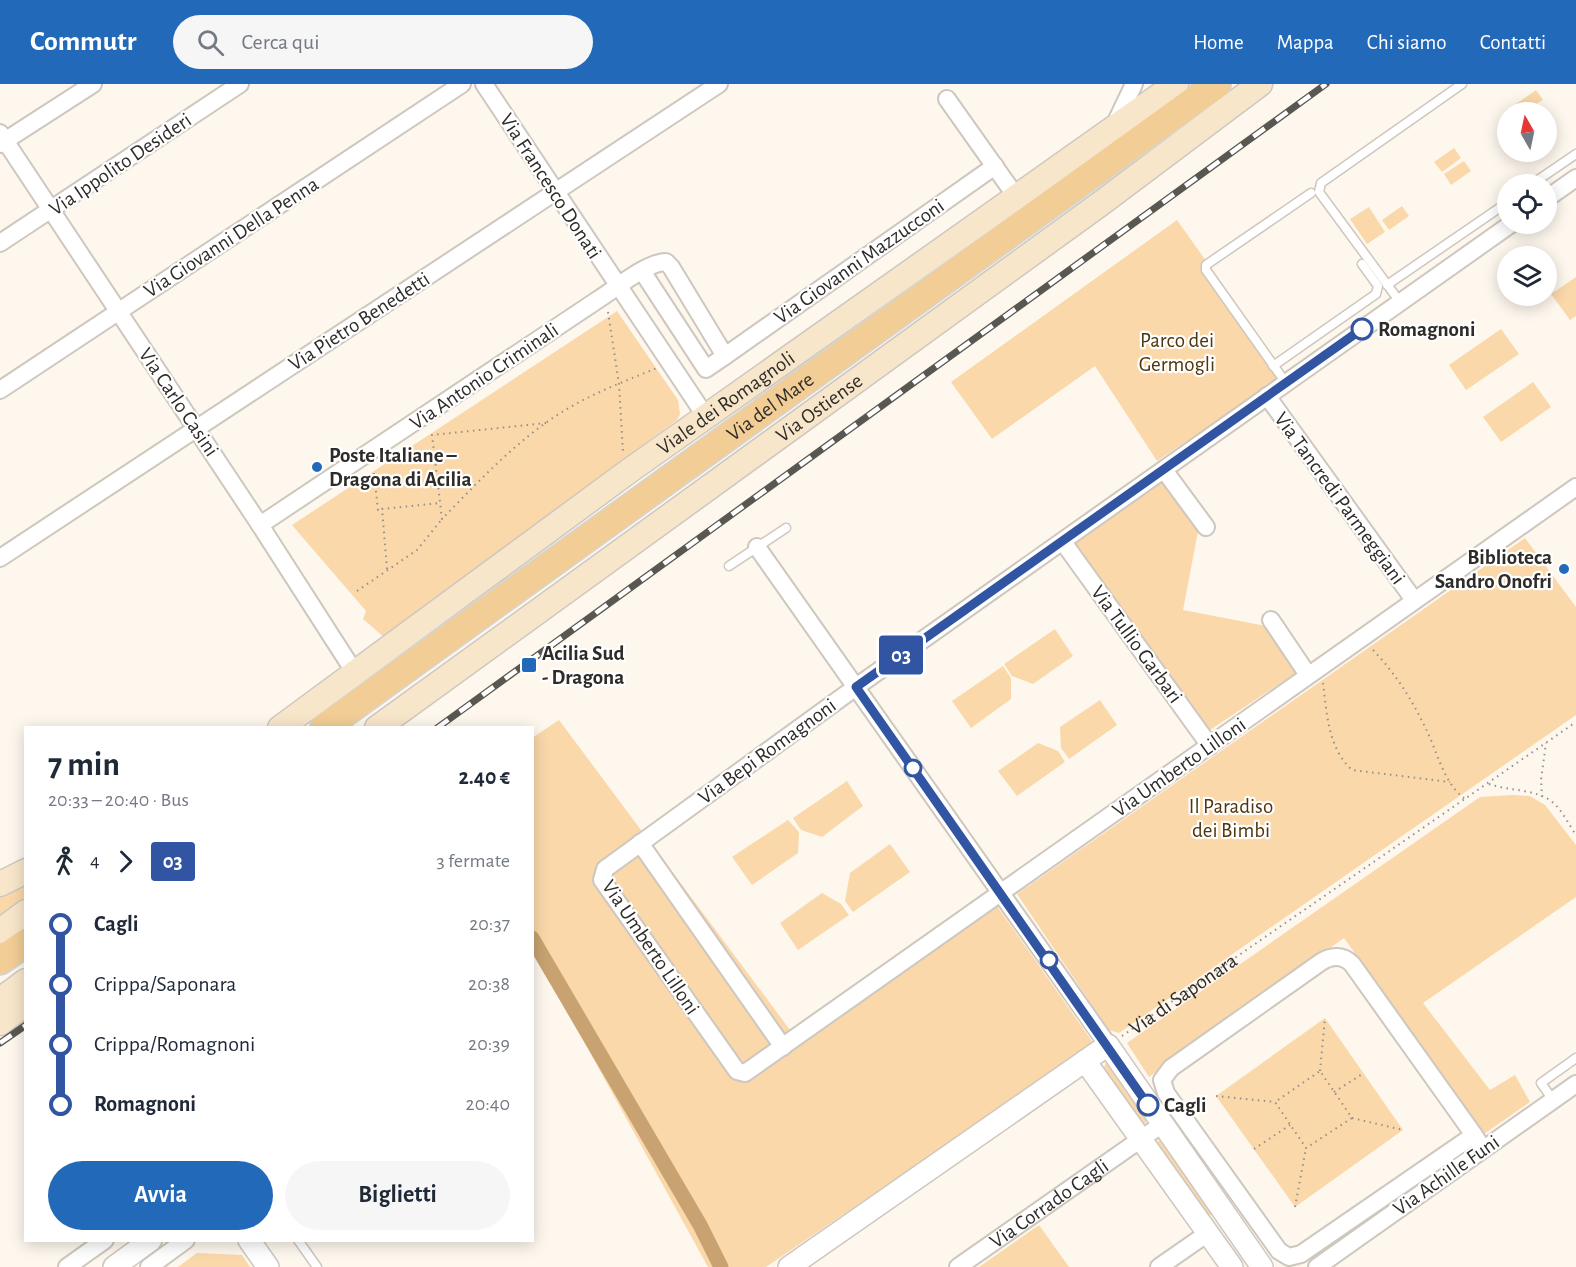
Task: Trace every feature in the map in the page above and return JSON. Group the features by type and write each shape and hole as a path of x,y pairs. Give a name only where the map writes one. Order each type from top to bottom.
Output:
{"main road":[{"name":"Viale dei Romagnoli","path":"283,726 629,471 1176,84"},
{"name":"Via del Mare","path":"327,726 1216,84"},
{"name":"Via Ostiense","path":"379,726 1100,204 1260,84"},
{"path":"0,884 24,872"},
{"path":"0,931 24,913"},
{"path":"0,962 24,944"},
{"path":"2,1014 24,984"},
{"path":"2,1014 24,1005"}],"street":[{"path":"2,139 93,84"},
{"name":"Via Ippolito Desideri","path":"0,243 240,84"},
{"name":"Via Giovanni Della Penna","path":"0,390 462,84"},
{"name":"Via Francesco Donati","path":"484,84 617,287 706,417"},
{"name":"Via Pietro Benedetti","path":"0,558 719,84"},
{"path":"1111,132 1134,84"},
{"path":"947,99 1017,198"},
{"name":"Via Carlo Casini","path":"2,139 260,525 355,673"},
{"name":"Via Giovanni Mazzucconi","path":"725,356 995,166"},
{"path":"1557,191 1576,178"},
{"name":"Via Bepi Romagnoni","path":"640,843 856,687 1497,234"},
{"path":"617,287 642,271 662,262 672,267 725,356 706,369 642,271"},
{"name":"Via Antonio Criminali","path":"260,525 617,287"},
{"name":"Via Tancredi Parmeggiani","path":"1267,396 1414,600"},
{"path":"1164,470 1206,526"},
{"name":"Via Umberto Lilloni","path":"640,843 603,872 602,880 737,1071 748,1072 1576,487"},
{"name":"Via Tullio Garbari","path":"1063,542 1210,746"},
{"path":"757,547 1262,1267"},
{"path":"1271,620 1315,670"},
{"path":"640,843 783,1047"},
{"path":"1338,957 1352,964 1478,1142 1301,1254 1289,1257 1279,1251 1166,1094 1162,1080 1171,1068 1321,962 1338,957"},
{"name":"Via di Saponara","path":"789,1267 1108,1045"},
{"path":"1084,1060 1232,1267"},
{"name":"Via Achille Funi","path":"1317,1267 1478,1142 1553,1100 1576,1084"},
{"name":"Via Corrado Cagli","path":"958,1267 1161,1125"},
{"path":"1159,1267 1204,1226 1227,1220"},
{"path":"67,1267 102,1242"},
{"path":"120,1263 148,1242"},
{"path":"149,1267 183,1242"},
{"path":"250,1242 268,1267"}],"lane":[{"path":"1400,302 1319,192 1319,188 1321,183 1462,84"},
{"path":"1547,174 1576,154"},
{"path":"1286,383 1206,270 1206,265 1311,193"},
{"path":"1387,285 1497,210"},
{"path":"1274,366 1376,294 1378,286 1362,264"},
{"path":"729,566 786,528"},
{"path":"1553,1100 1541,1083 1576,1058"},
{"path":"299,1242 317,1267"}],"path":[{"path":"599,299 609,314 619,384 624,460 629,471"},
{"path":"357,591 387,568 417,550 473,486 546,423 564,411 668,363"},
{"path":"442,519 432,435 546,423"},
{"path":"374,472 378,510 440,503"},
{"path":"382,509 387,568"},
{"path":"1361,638 1398,678 1425,727 1454,791 1465,799"},
{"path":"1315,670 1328,726 1341,761 1352,770 1450,782"},
{"name":"Via di Saponara","path":"1108,1045 1576,722"},
{"path":"1542,796 1541,780 1546,743"},
{"path":"1487,784 1507,791 1534,792 1553,801 1576,835"},
{"path":"1325,1018 1320,1071 1352,1118 1403,1130"},
{"path":"1216,1096 1275,1102 1320,1071"},
{"path":"1334,1092 1364,1073"},
{"path":"1275,1102 1306,1148 1295,1207"},
{"path":"1306,1148 1352,1118"},
{"path":"1254,1149 1290,1125"}],"green space":[{"path":"1536,90 1543,100 1540,102 1519,102"},
{"path":"1454,148 1461,158 1442,172 1434,162"},
{"path":"1464,161 1471,171 1451,185 1444,174"},
{"path":"1402,206 1409,216 1389,230 1382,220"},
{"path":"1369,207 1385,232 1367,244 1350,219"},
{"name":"Parco dei Germogli","path":"1177,220 1286,374 1157,461 1095,366 992,439 951,382"},
{"path":"1576,277 1576,316 1570,320 1557,302 1557,290"},
{"path":"617,311 678,400 680,414 677,420 385,638 363,619 366,611 292,525"},
{"path":"1501,329 1519,354 1466,390 1449,365"},
{"path":"1533,382 1551,407 1501,442 1483,417"},
{"path":"1162,482 1199,526 1183,610 1266,626 1297,672 1207,732 1071,544"},
{"name":"Il Paradiso dei Bimbi","path":"1525,538 1576,607 1576,715 1119,1033 1109,1030 1017,894"},
{"path":"1055,629 1073,656 1033,684 1012,676 1004,664"},
{"path":"1003,666 1011,678 1011,699 971,728 952,701"},
{"path":"1100,700 1117,725 1069,759 1061,748 1060,727"},
{"path":"559,720 799,1042 997,906 1094,1044 766,1267 708,1267 534,951 534,737"},
{"path":"1038,743 1058,751 1065,762 1017,796 998,771"},
{"path":"847,781 863,806 822,837 801,830 793,818"},
{"path":"1530,796 1545,805 1576,845 1576,897 1423,1003 1490,1090 1515,1075 1530,1102 1484,1134 1344,938 1149,1077 1127,1043 1480,797"},
{"path":"788,820 799,832 798,853 752,885 732,857"},
{"path":"890,844 910,872 853,912 845,901 850,873"},
{"path":"24,877 24,899 0,916 0,890"},
{"path":"822,893 841,904 849,915 798,950 780,923"},
{"path":"1325,1018 1403,1130 1295,1207 1216,1096"},
{"path":"1106,1063 1110,1063 1148,1120 1144,1124 1140,1123 1103,1069"},
{"path":"1159,1139 1162,1139 1213,1213 1209,1216 1206,1215 1156,1145"},
{"path":"1039,1225 1069,1267 979,1267"},
{"path":"197,1253 242,1255 250,1267 178,1267"}],"waterway":[{"path":"534,941 700,1225 721,1267"}],"railway":[{"path":"440,726 1326,84"},
{"path":"0,1043 24,1026"}],"bus line":[{"name":"03","path":"1148,1105 1069,988 856,687 1362,329"}],"place":[{"name":"Romagnoni","path":"1362,329"},
{"name":"Poste Italiane – Dragona di Acilia","path":"317,467"},
{"name":"Biblioteca Sandro Onofri","path":"1564,569"},
{"name":"Acilia Sud - Dragona","path":"529,665"},
{"name":"Cagli","path":"1148,1105"}]}
